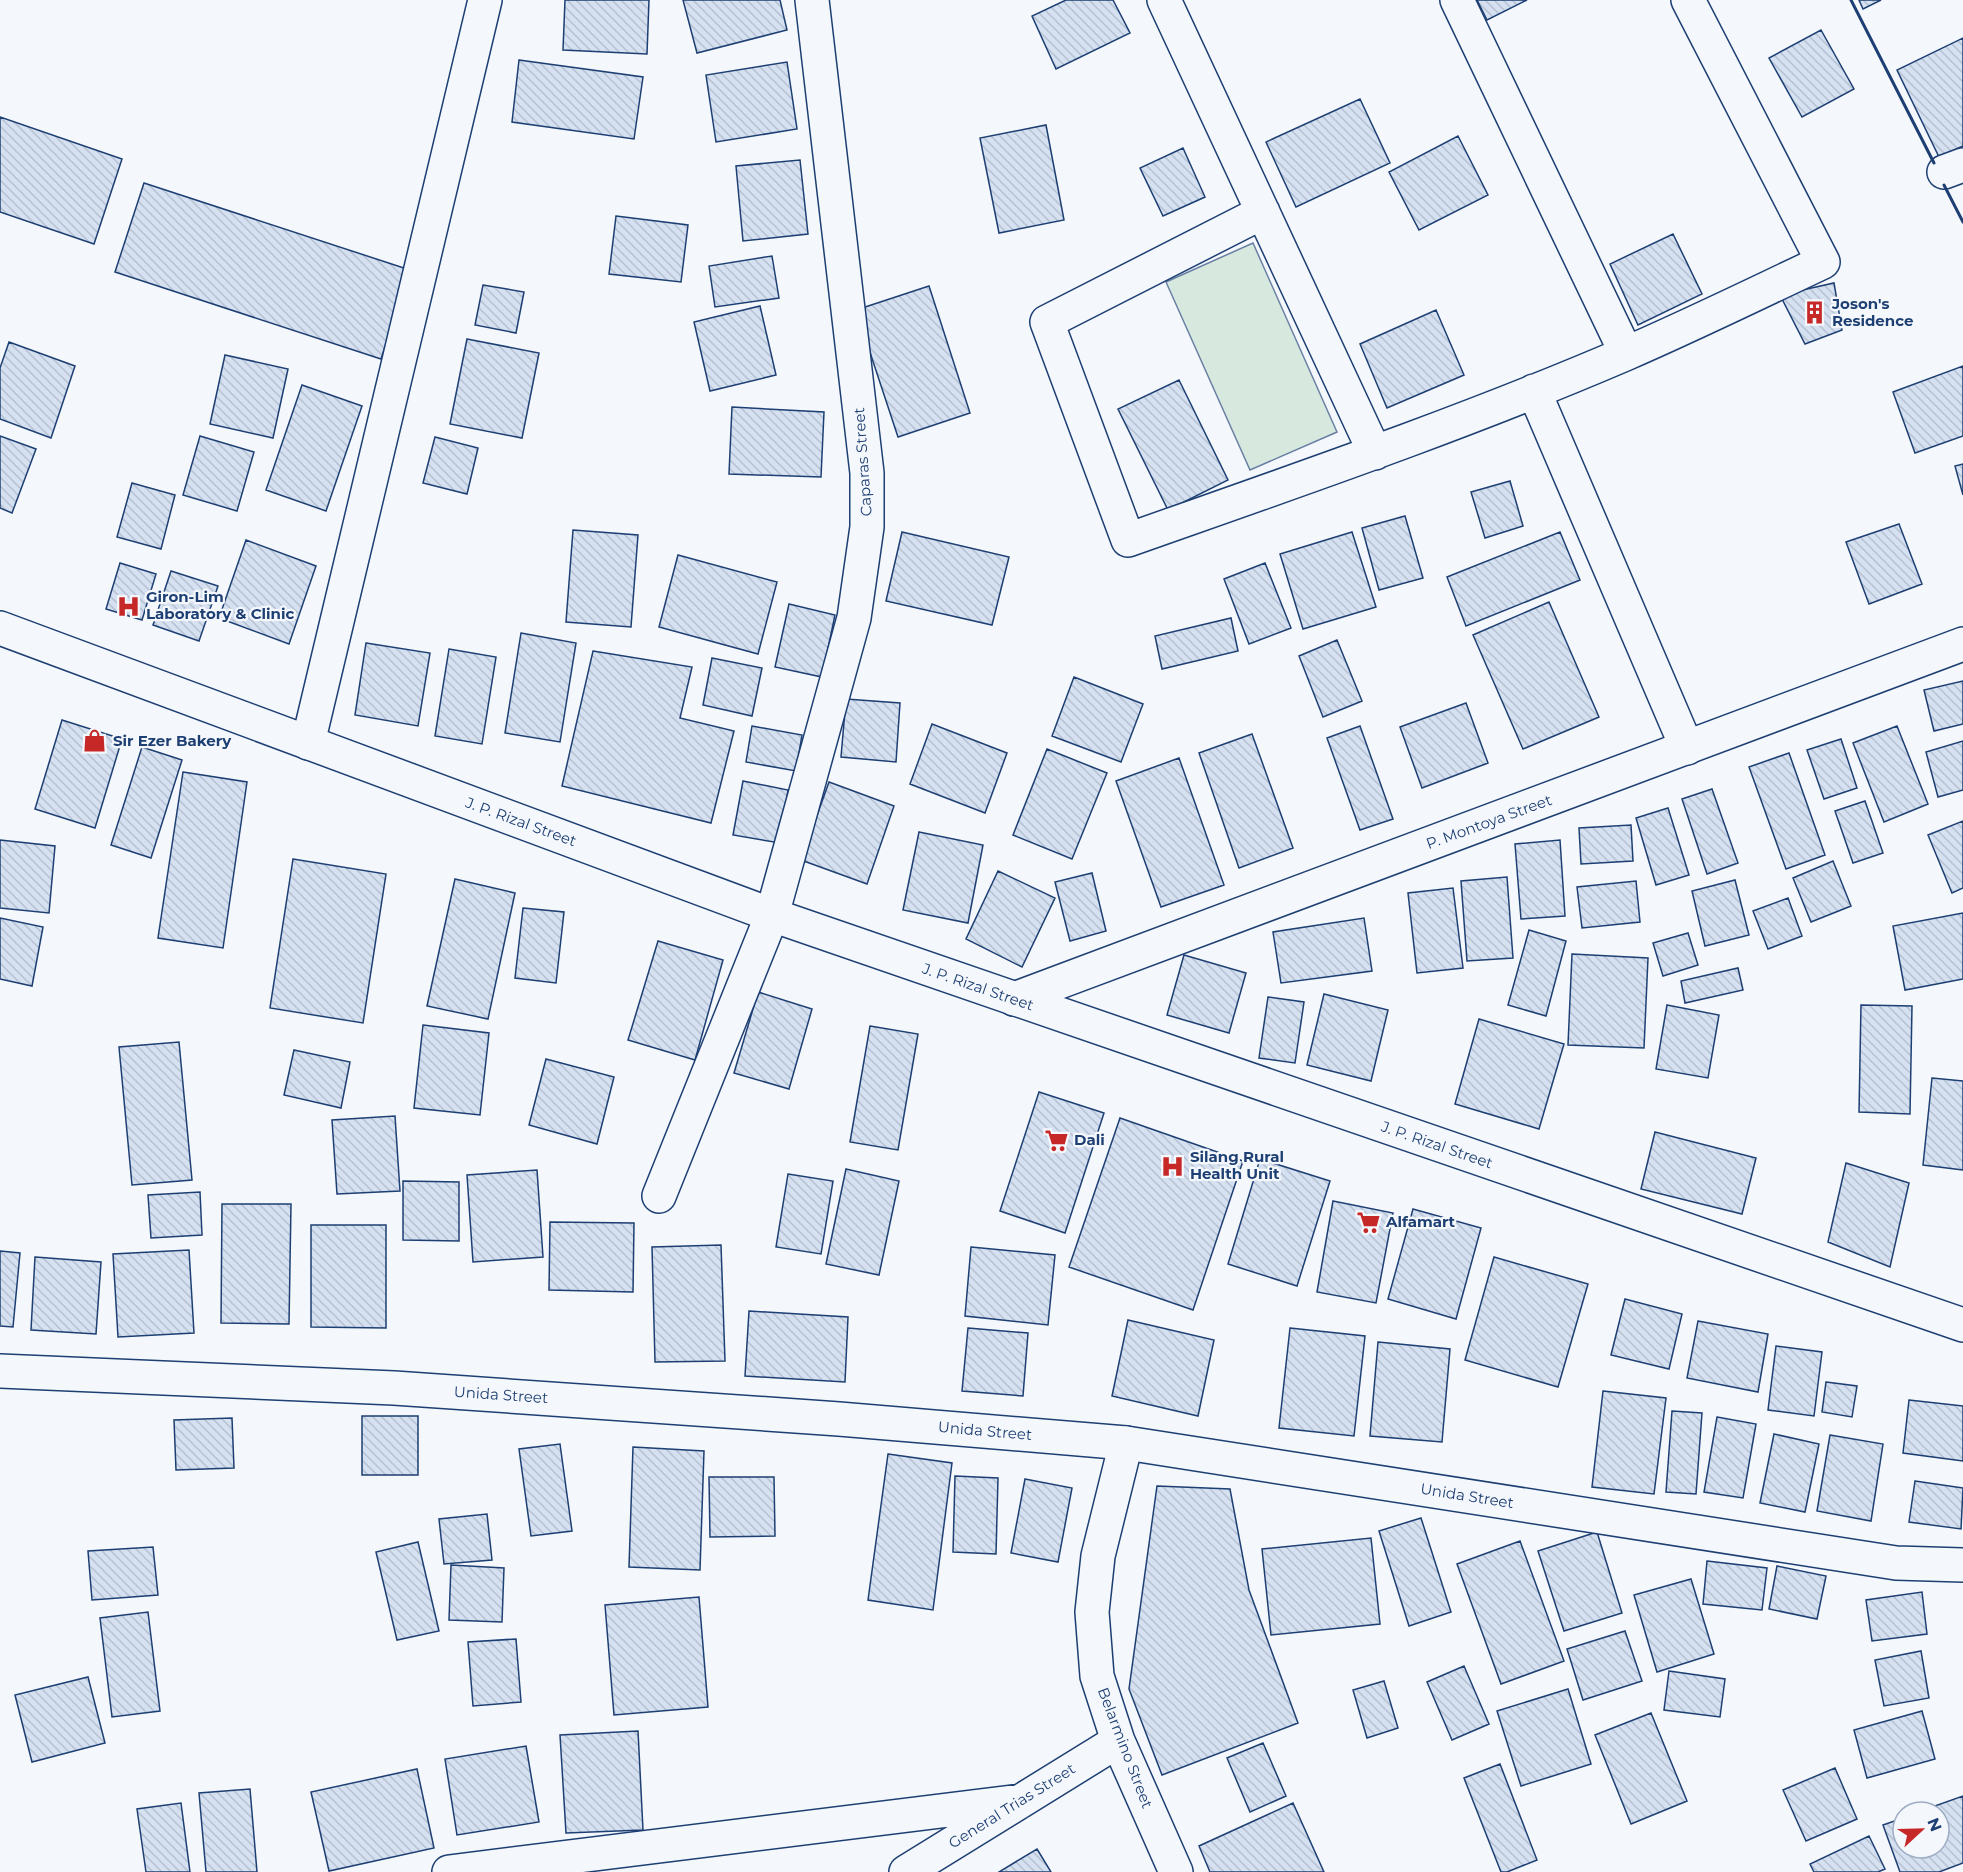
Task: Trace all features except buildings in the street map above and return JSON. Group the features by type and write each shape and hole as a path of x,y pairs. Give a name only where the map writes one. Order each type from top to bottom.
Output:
{"street":[{"path":"308,743 484,0"},
{"name":"Caparas Street","path":"659,1196 772,915 854,618 867,527 867,473 812,0"},
{"path":"1164,0 1375,453"},
{"path":"1457,0 1626,353"},
{"path":"1263,212 1047,322 1128,540 1375,453 1534,391 1626,353 1822,262 1688,0"},
{"path":"1534,391 1687,748"},
{"name":"J. P. Rizal Street","path":"0,628 772,915 1963,1325"},
{"name":"P. Montoya Street","path":"1014,999 1963,644"},
{"name":"Unida Street","path":"0,1371 406,1389 827,1418 1126,1443 1896,1563 1963,1566"},
{"name":"Belarmino Street","path":"1126,1443 1098,1556 1092,1612 1096,1676 1118,1741 1176,1872"},
{"name":"General Trias Street","path":"906,1872 1118,1741"},
{"path":"450,1872 1021,1801"}],"shaded area":[{"path":"1253,243 1337,432 1250,470 1166,282"}],"wall":[{"path":"1851,0 1934,163"},
{"path":"1944,185 1963,222"}],"place":[{"name":"Joson's Residence","path":"1814,313"},
{"name":"Giron-Lim Laboratory & Clinic","path":"128,606"},
{"name":"Sir Ezer Bakery","path":"95,741"},
{"name":"Dali","path":"1056,1140"},
{"name":"Silang Rural Health Unit","path":"1172,1166"},
{"name":"Alfamart","path":"1368,1222"}]}
